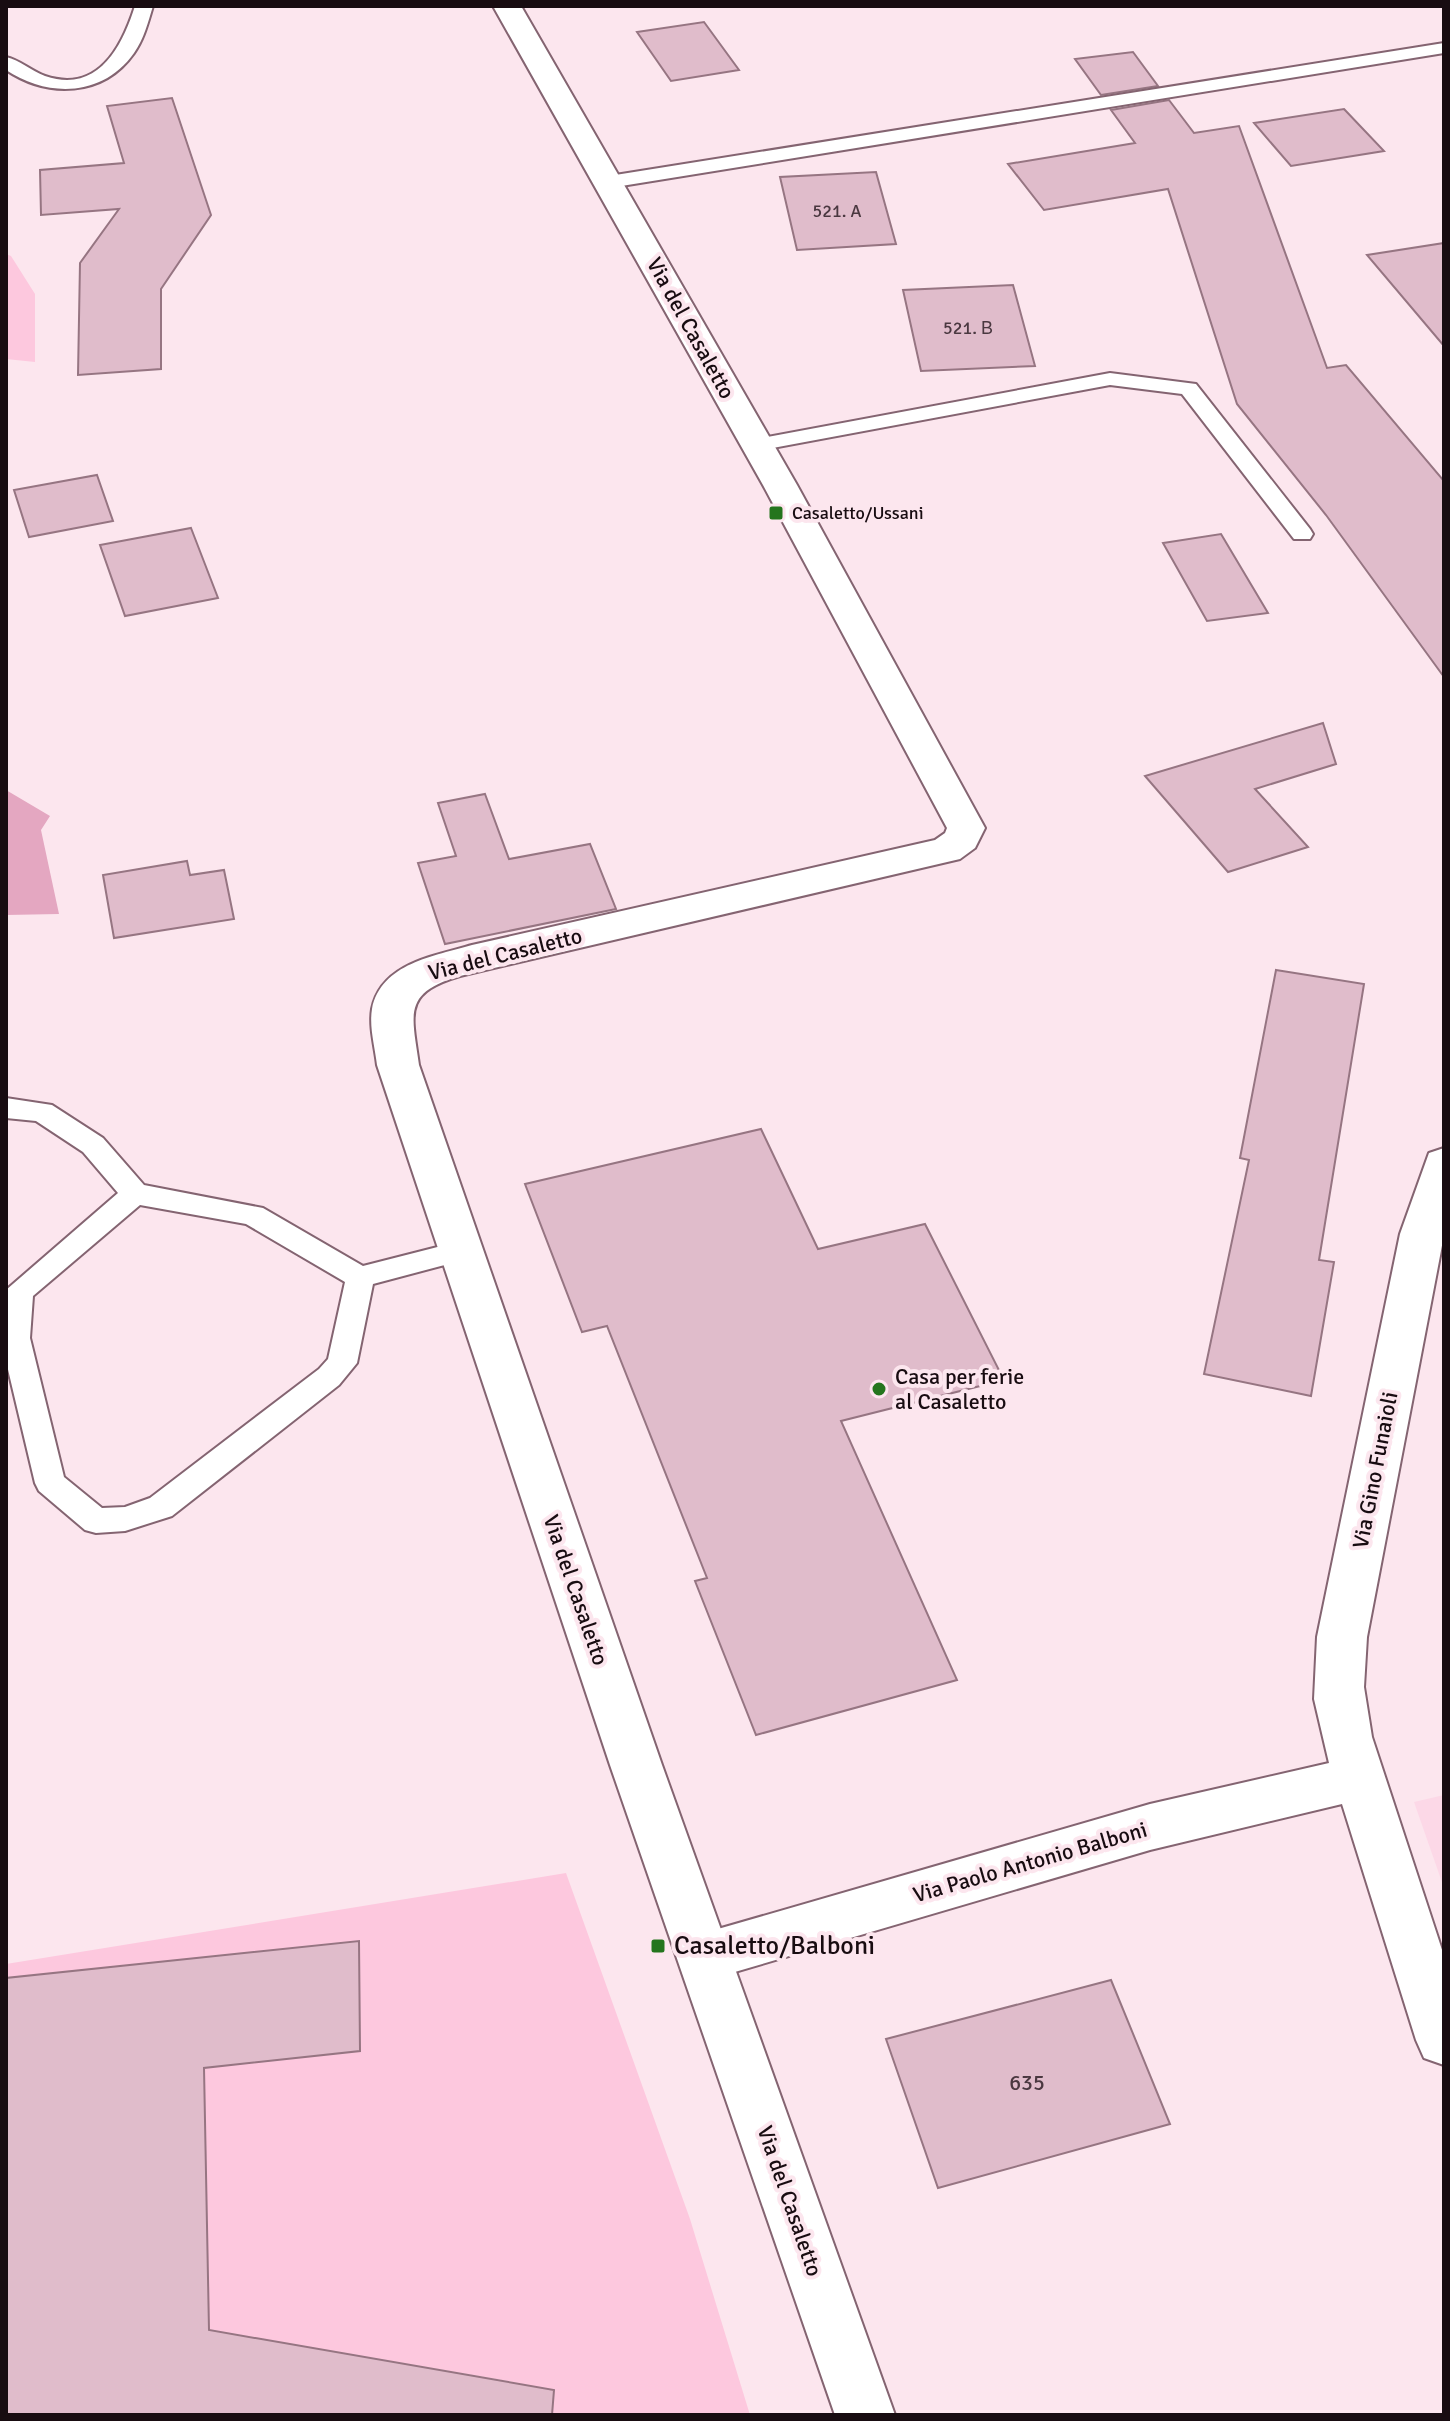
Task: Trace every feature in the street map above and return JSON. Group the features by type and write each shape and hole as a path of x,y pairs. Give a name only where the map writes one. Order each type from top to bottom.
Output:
{"street":[{"name":"Via del Casaletto","path":"507,6 757,445 962,819 965,837 958,845 946,850 472,959 415,977 398,992 393,1008 398,1065 704,1957 865,2415"},
{"name":"Via Gino Funaioli","path":"1444,1164 1422,1234 1342,1637 1337,1677 1338,1708 1444,2040"},
{"name":"Via Paolo Antonio Balboni","path":"704,1957 1150,1827 1359,1778"}],"lane":[{"path":"6,62 26,76 47,85 72,85 93,78 125,52 144,6"},
{"path":"609,182 1444,48"},
{"path":"757,445 1110,379 1189,388 1302,534"},
{"path":"6,1108 42,1112 93,1145 135,1194 253,1215 360,1277 461,1251"},
{"path":"135,1194 19,1292 15,1338 50,1483 96,1521 125,1519 161,1507 329,1377 342,1363 360,1277"}],"shaded area":[{"path":"6,254 11,256 35,294 35,362 6,359"},
{"path":"6,790 50,816 41,830 59,914 6,915"},
{"path":"1444,1795 1444,1888 1414,1802"},
{"path":"566,1873 690,2219 750,2415 507,2415 513,2382 209,2330 204,2068 360,2051 359,1941 6,1978 6,1964"}],"building":[{"path":"704,22 739,70 671,81 637,32"},
{"path":"1133,52 1158,86 1101,95 1075,59"},
{"path":"172,98 211,215 161,289 161,369 78,375 80,263 119,209 41,215 40,170 124,163 107,106"},
{"path":"1169,100 1194,133 1239,126 1327,368 1346,365 1444,481 1444,677 1326,515 1237,404 1168,189 1044,210 1008,164 1135,143 1111,110"},
{"path":"1344,109 1384,151 1291,166 1254,123"},
{"path":"876,172 896,244 797,250 780,177"},
{"path":"1444,243 1444,346 1367,255"},
{"path":"1013,285 1035,366 921,371 903,290"},
{"path":"97,475 113,521 29,537 14,490"},
{"path":"191,528 218,598 125,616 100,545"},
{"path":"1221,534 1268,613 1207,621 1163,543"},
{"path":"1323,723 1336,764 1255,789 1308,847 1228,872 1145,776"},
{"path":"485,794 509,859 590,844 616,909 445,944 418,863 456,856 438,803"},
{"path":"187,861 190,875 224,870 234,919 114,938 103,875"},
{"path":"1276,970 1364,984 1319,1260 1334,1262 1311,1396 1204,1374 1249,1160 1240,1158"},
{"path":"761,1129 818,1249 925,1224 1004,1380 841,1421 957,1680 756,1735 695,1581 707,1578 607,1326 582,1332 525,1184"},
{"path":"359,1941 360,2051 204,2068 209,2330 554,2390 552,2415 6,2415 6,1978"},
{"path":"1111,1980 1170,2124 938,2188 886,2039"}],"place":[{"name":"Casaletto/Ussani","path":"776,513"},
{"name":"Casa per ferie al Casaletto","path":"879,1389"},
{"name":"Casaletto/Balboni","path":"658,1946"}]}
